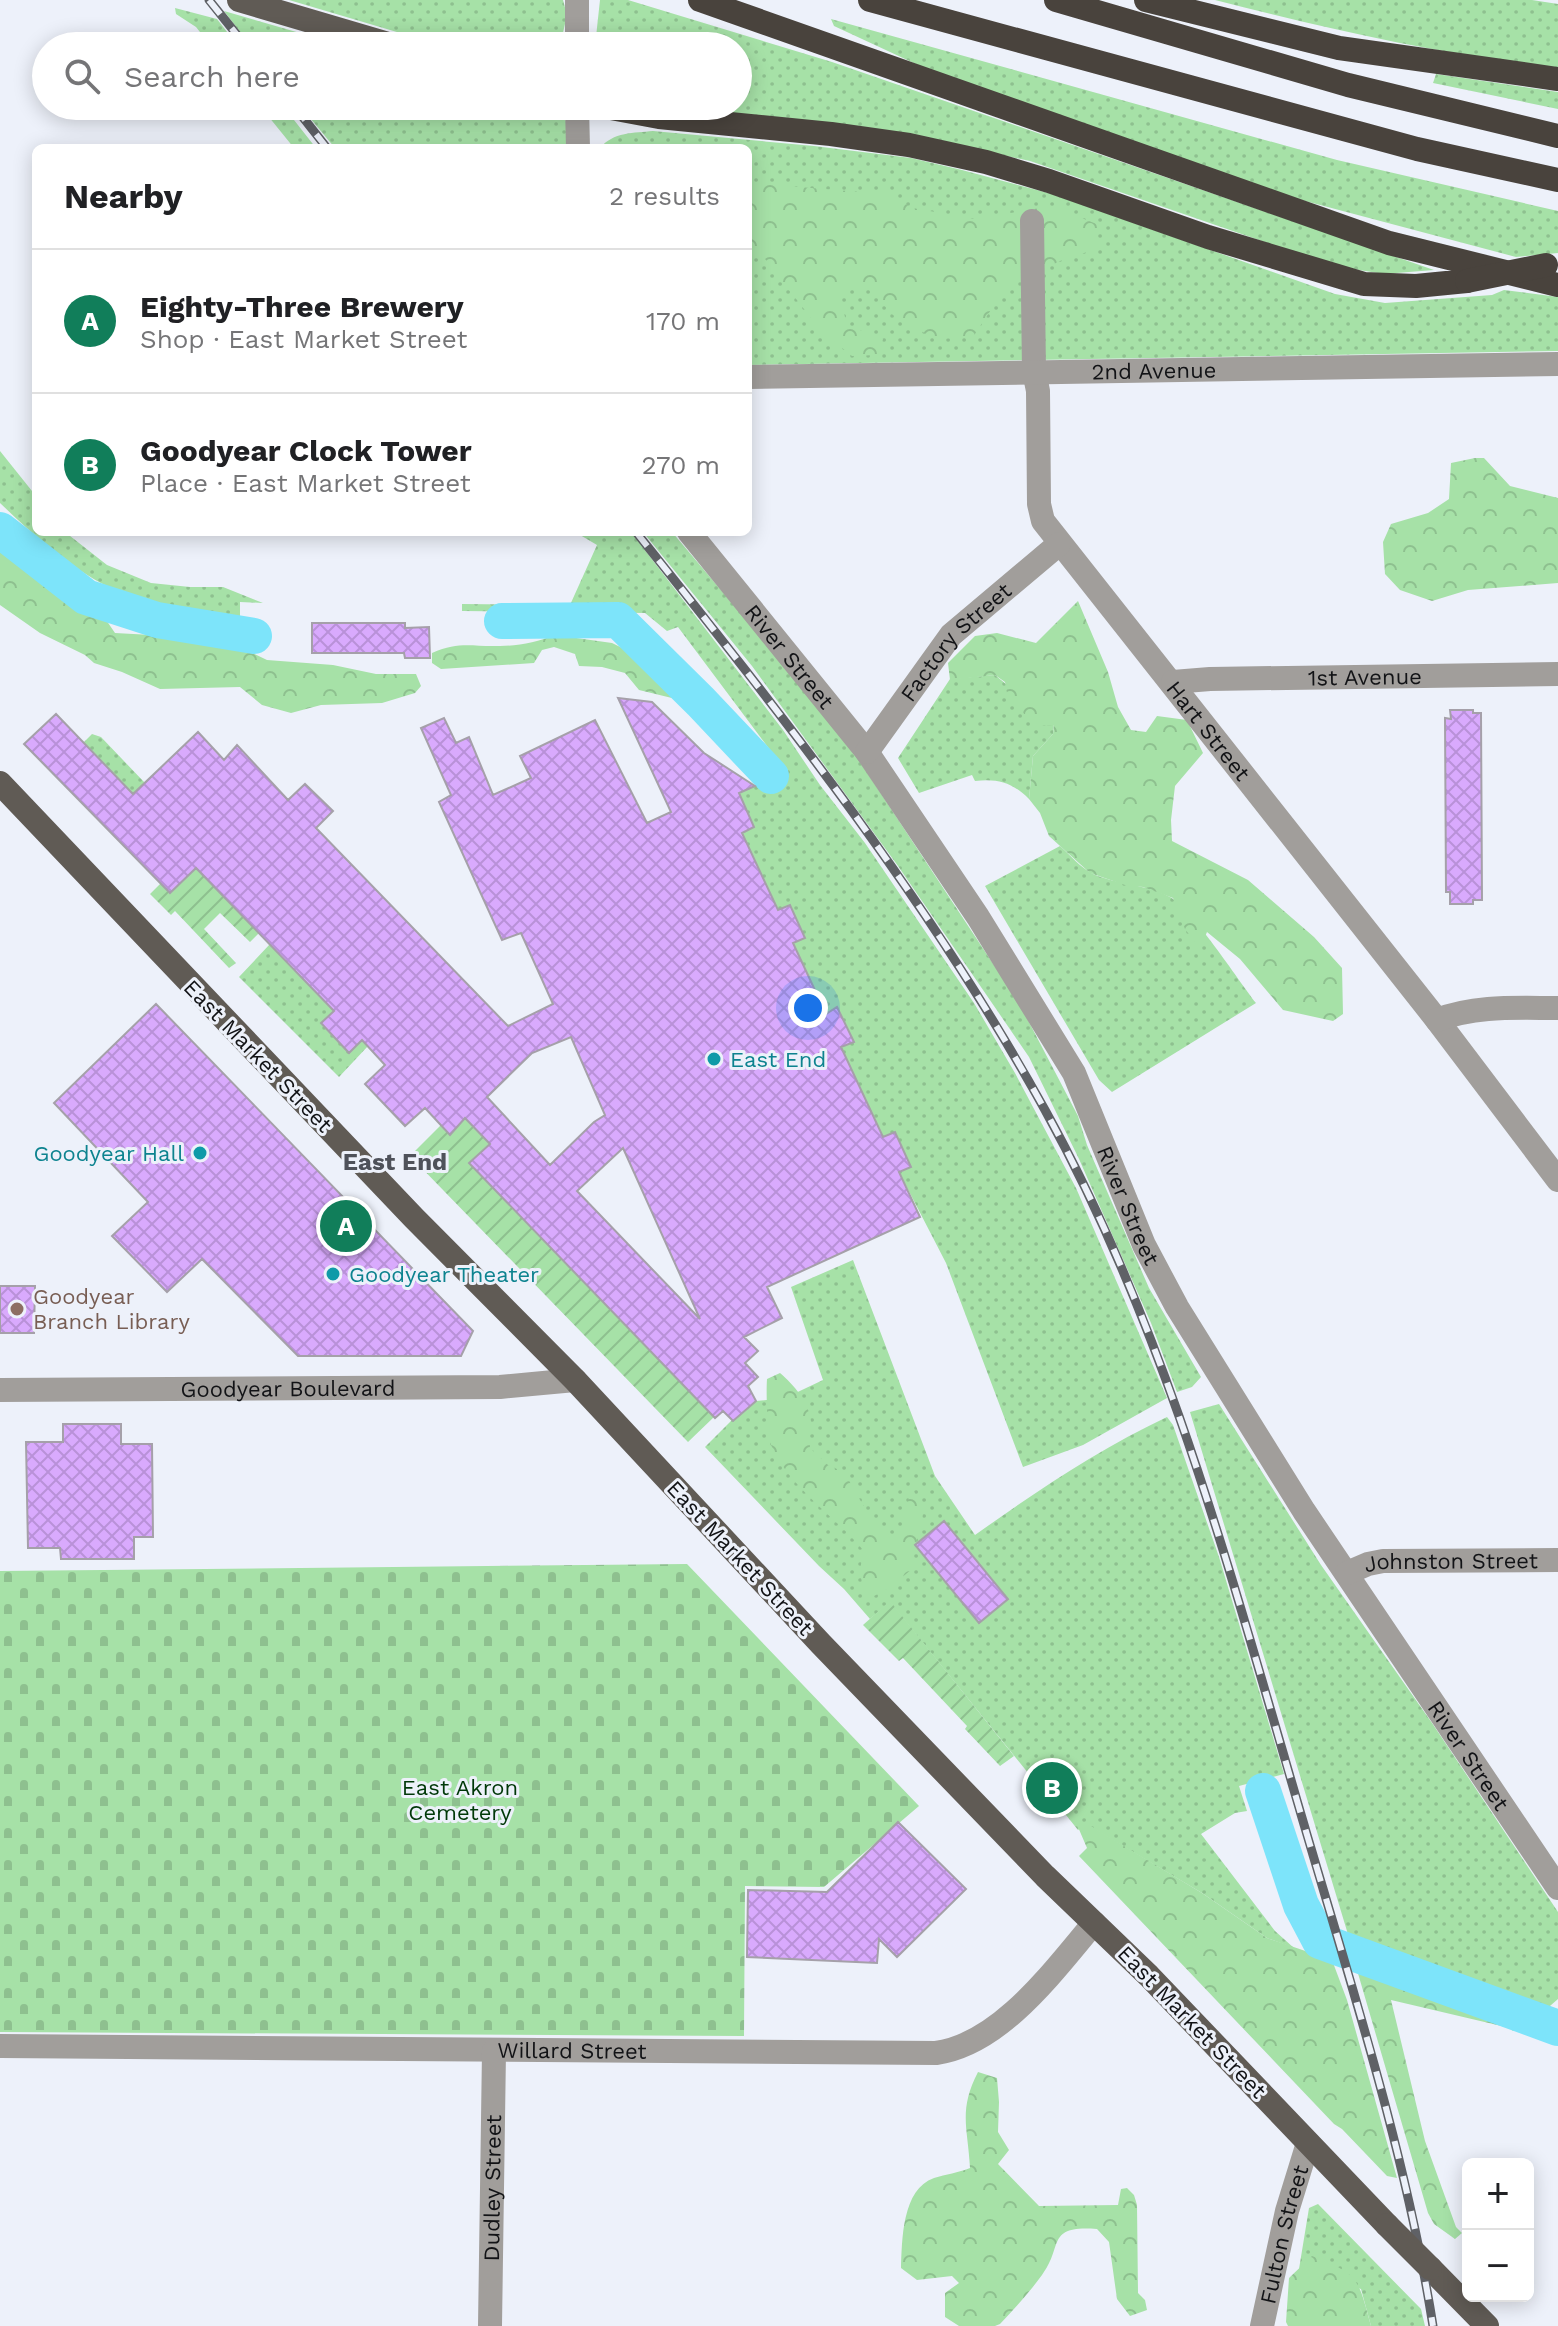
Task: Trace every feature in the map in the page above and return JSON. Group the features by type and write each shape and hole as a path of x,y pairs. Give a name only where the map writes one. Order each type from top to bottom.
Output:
{"highway":[{"path":"700,0 1389,243 1554,271"},
{"path":"870,0 1417,149 1558,180"},
{"path":"1056,0 1348,85 1558,136"},
{"path":"1146,0 1339,48 1558,79"},
{"path":"689,120 831,134 986,162 1208,237 1364,284 1416,286 1554,271"}],"main road":[{"path":"239,0 348,32"},
{"name":"East Market Street","path":"0,783 414,1218 575,1380 783,1605 1487,2326"}],"street":[{"path":"577,0 577,32"},
{"path":"577,120 578,144"},
{"name":"Hart Street","path":"1032,221 1034,371 1038,391 1039,504 1043,521 1173,682 1558,1180"},
{"name":"2nd Avenue","path":"752,377 1558,364"},
{"name":"River Street","path":"692,536 867,752 978,917 1074,1073 1144,1245 1177,1307 1382,1630 1558,1888"},
{"name":"Factory Street","path":"867,752 951,635 1059,544"},
{"name":"1st Avenue","path":"1173,682 1558,674"},
{"path":"1437,1020 1458,1012 1479,1009 1558,1008"},
{"name":"Goodyear Boulevard","path":"0,1390 500,1387 575,1380"},
{"name":"Johnston Street","path":"1347,1573 1383,1561 1558,1560"},
{"name":"Willard Street","path":"0,2046 905,2054 952,2051 983,2036 999,2024 1048,1977 1094,1923"},
{"name":"Dudley Street","path":"490,2326 494,2051"},
{"name":"Fulton Street","path":"1262,2326 1287,2211 1308,2143"}],"green space":[{"path":"289,0 563,0 567,15 563,32 397,32"},
{"path":"600,0 628,0 733,32 597,32"},
{"path":"1215,0 1532,0 1558,4 1558,68 1386,40"},
{"path":"175,8 217,19 227,32 200,32 176,14"},
{"path":"224,11 297,32 240,32"},
{"path":"831,19 1337,160 1558,211 1558,253 1516,257 1290,197 931,71 834,26"},
{"path":"752,38 832,62 1434,270 1384,274 1334,266 1030,161 900,133 752,116"},
{"path":"1436,74 1558,92 1558,109 1433,83"},
{"path":"271,120 294,120 313,144 291,144"},
{"path":"312,120 565,120 569,144 332,144"},
{"path":"653,131 911,158 1052,194 1335,294 1385,303 1492,295 1504,290 1558,297 1558,351 752,365 752,144 604,144 617,136"},
{"path":"752,183 886,194 913,208 974,219 1052,206 1099,225 1096,249 1060,261 1006,287 973,337 935,339 893,315 869,288 838,289 847,325 883,339 877,355 852,356 821,331 752,242"},
{"path":"0,451 32,491 32,532 0,503"},
{"path":"1484,458 1510,486 1558,498 1558,583 1468,590 1432,601 1400,590 1385,574 1383,542 1391,524 1428,513 1449,499 1451,463"},
{"path":"36,536 70,536 107,565 151,583 223,587 263,603 240,602 240,617 142,600 102,583"},
{"path":"582,536 634,536 783,730 865,843 974,1003 1076,1188 1167,1398 1083,1445 1023,1467 946,1263 899,1172 910,1166 895,1132 883,1137 841,1047 854,1042 837,1008 826,1014 793,943 805,937 790,905 778,910 742,833 754,827 739,793 785,770 678,627 667,631 645,613 462,611 462,604 570,605 597,545"},
{"path":"646,536 675,536 839,730 1019,1003 1078,1116 1087,1145 1149,1288 1201,1377 1192,1387 1177,1392 1151,1323 1079,1159 1029,1057 898,866 752,666"},
{"path":"0,541 32,574 64,598 102,614 115,633 170,636 236,645 267,660 333,665 376,674 416,674 421,686 415,693 382,703 321,705 291,713 262,705 240,687 160,689 94,663 85,655 40,633 0,605"},
{"path":"1078,601 1108,672 1118,707 1131,730 1146,732 1157,716 1187,720 1203,753 1175,786 1172,841 1248,880 1314,937 1342,968 1343,1014 1333,1021 1283,1010 1240,959 1207,932 1200,949 1185,929 1173,898 1090,873 1049,836 1040,813 1029,799 1033,756 1053,734 1054,725 1034,726 1007,693 1005,682 995,675 950,680 948,663 975,636 997,633 1036,643"},
{"path":"555,635 612,643 649,661 667,675 676,699 639,690 625,673 602,667 579,666 575,654 554,647 542,650 534,663 441,669 432,663 432,653 450,647 514,645"},
{"path":"995,675 1054,724 1053,734 1033,756 1029,799 1011,785 991,780 975,781 972,775 919,793 898,758 950,679"},
{"path":"92,734 101,737 145,783 133,794 83,743"},
{"path":"1060,846 1093,874 1161,893 1179,904 1256,1003 1112,1092 1099,1080 985,886"},
{"path":"196,868 259,933 250,942 220,913 204,929 236,963 229,968 175,911 171,915 150,894 161,883 171,893"},
{"path":"270,944 334,1011 321,1024 349,1053 362,1040 368,1046 339,1077 239,977"},
{"path":"465,1118 490,1144 470,1164 714,1417 688,1442 410,1156 441,1125 450,1135"},
{"path":"853,1260 935,1476 975,1535 1117,1443 1167,1417 1173,1425 1219,1557 1284,1774 1239,1786 1247,1811 1235,1813 1201,1834 1275,1931 1294,1948 1267,1938 1202,1893 1086,1824 1078,1830 1054,1800 1069,1790 1055,1771 1037,1784 890,1602 870,1619 705,1447 756,1401 785,1398 823,1380 791,1287"},
{"path":"780,1373 807,1408 811,1422 810,1448 828,1465 844,1472 867,1512 893,1541 904,1521 910,1482 923,1512 921,1530 913,1548 912,1569 874,1596 864,1593 860,1572 863,1550 790,1476 772,1447 767,1379"},
{"path":"1219,1404 1321,1565 1432,1723 1558,1912 1558,1999 1543,2012 1350,1941 1190,1412"},
{"name":"East Akron Cemetery","path":"687,1564 919,1806 824,1887 745,1886 744,2036 0,2032 0,1571"},
{"path":"890,1601 1014,1756 1000,1766 903,1658 899,1661 863,1625"},
{"path":"1086,1823 1202,1893 1267,1938 1332,1960 1347,2000 1397,2178 1387,2176 1334,2124 1079,1856 1087,1848 1078,1827"},
{"path":"1357,1970 1463,1998 1511,2020 1528,2023 1513,2031 1391,2000 1425,2141 1456,2227 1462,2233 1455,2239 1434,2224 1428,2213"},
{"path":"978,2072 997,2078 998,2132 1009,2150 998,2164 1039,2206 1118,2205 1121,2189 1127,2188 1134,2195 1137,2205 1138,2293 1145,2300 1147,2310 1130,2316 1117,2299 1109,2242 1097,2229 1070,2230 1063,2234 1042,2275 995,2326 959,2326 945,2317 945,2293 959,2283 952,2276 917,2280 901,2268 906,2217 915,2193 934,2178 970,2168 966,2109"},
{"path":"1318,2204 1421,2309 1425,2326 1371,2326 1361,2289 1299,2269 1309,2208"},
{"path":"1312,2256 1348,2273 1354,2280 1363,2297 1371,2326 1288,2326 1289,2278"}],"building":[{"path":"312,623 405,623 405,628 429,627 430,658 405,658 404,653 312,653"},
{"name":"East End","path":"618,698 652,702 704,753 755,786 739,793 754,827 742,833 778,910 790,905 805,938 793,943 826,1014 837,1007 854,1042 841,1047 883,1137 895,1132 911,1167 899,1172 920,1217 767,1287 782,1318 744,1337 758,1351 745,1363 758,1377 748,1386 756,1401 733,1421 723,1411 715,1418 469,1163 490,1144 465,1118 450,1135 425,1108 405,1126 365,1084 385,1065 362,1040 349,1053 321,1023 334,1011 196,868 170,893 24,744 56,714 133,794 198,732 224,760 237,745 288,800 305,784 333,811 316,828 508,1026 553,1004 521,933 502,940 439,802 451,795 421,728 444,718 456,743 469,737 493,795 531,778 520,756 595,720 647,823 671,812","holes":["571,1037 605,1115 550,1165 487,1097 532,1053","623,1148 700,1319 577,1191"]},
{"path":"1450,710 1481,713 1482,900 1473,900 1473,904 1450,904 1450,892 1446,892 1445,718 1451,719"},
{"name":"Goodyear Hall","path":"156,1004 473,1331 461,1356 298,1356 202,1259 167,1292 112,1236 148,1202 54,1103"},
{"name":"Goodyear Branch Library","path":"0,1286 35,1286 34,1333 0,1333"},
{"path":"63,1424 121,1424 121,1444 152,1444 153,1537 134,1537 134,1559 61,1559 60,1548 28,1548 26,1442 63,1442"},
{"path":"944,1521 1008,1599 979,1623 915,1545"},
{"path":"1054,1773 1067,1789 1050,1802 1038,1786"},
{"path":"898,1822 966,1889 897,1957 879,1939 877,1963 747,1957 748,1890 827,1892"}],"waterway":[{"path":"0,530 86,597 157,620 254,636"},
{"path":"502,621 618,620 771,776"},
{"path":"1263,1791 1301,1905 1320,1941 1558,2028"}],"railway":[{"path":"209,0 235,32"},
{"path":"305,120 324,144"},
{"path":"639,536 853,812 954,958 1045,1110 1087,1192 1125,1277 1191,1450 1355,1998 1407,2194 1433,2326"}],"place":[{"name":"East End","path":"714,1059"},
{"name":"Goodyear Hall","path":"200,1153"},
{"name":"Eighty-Three Brewery","path":"346,1226"},
{"name":"Goodyear Theater","path":"333,1274"},
{"name":"Goodyear Branch Library","path":"17,1309"},
{"name":"Goodyear Clock Tower","path":"1052,1788"}],"district":[{"name":"East End","path":"395,1162"}]}
